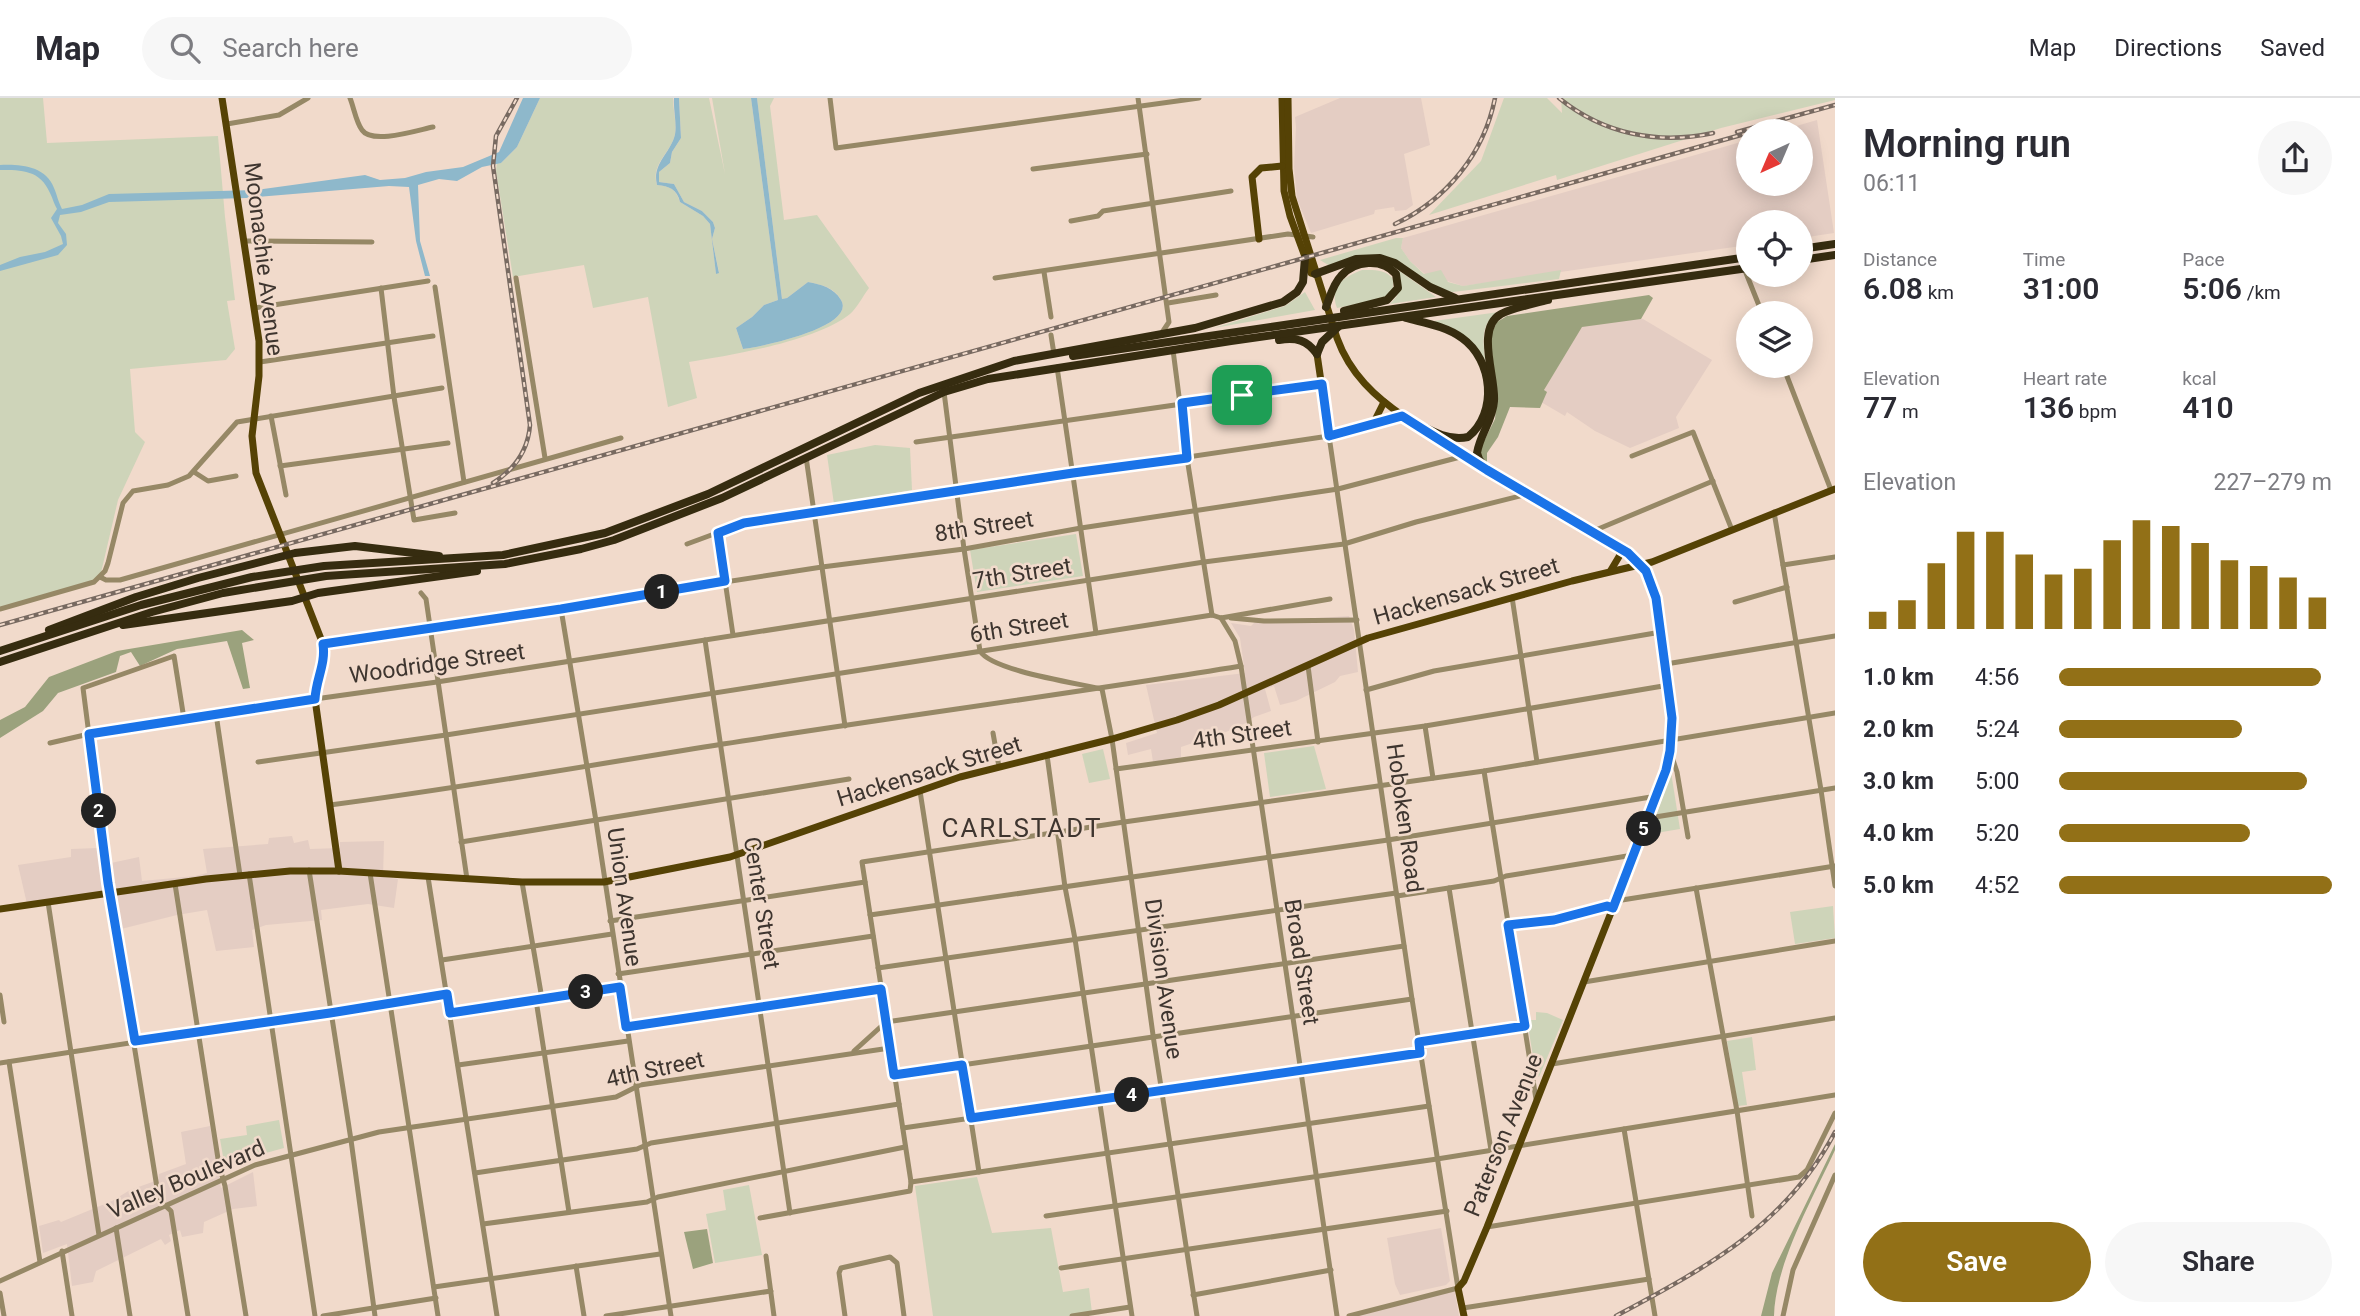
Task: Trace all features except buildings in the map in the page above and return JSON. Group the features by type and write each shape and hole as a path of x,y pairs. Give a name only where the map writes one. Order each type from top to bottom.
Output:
{"highway":[{"path":"1813,247 1835,244"},
{"path":"1813,258 1835,255"},
{"path":"1305,258 1311,272"},
{"path":"0,651 151,602 252,577 324,566 463,559 555,545 628,526 708,494 919,393 1014,361 1204,326 1283,302 1297,292 1311,272 1356,259 1380,258 1395,263 1430,287 1458,300"},
{"path":"977,373 1055,358 1736,259"},
{"path":"1301,322 1387,300 1398,288 1396,274 1379,264 1352,267 1338,279 1326,307"},
{"path":"117,624 138,624 485,570 581,549 639,531 711,502 944,392 997,377 1736,269"},
{"path":"1487,470 1478,453 1494,404 1487,339 1491,324 1503,313 1580,291"},
{"path":"1402,317 1450,331 1471,345 1483,364 1488,394 1487,409 1482,422 1468,438 1451,439 1402,416"},
{"path":"1317,354 1322,342 1339,326"},
{"path":"1231,341 1256,343 1295,339 1308,342 1317,354"},
{"path":"0,651 136,597 287,555 355,547 463,559"},
{"path":"0,662 193,601 285,581 363,572 481,566 534,559"}],"main road":[{"name":"Moonachie Avenue","path":"222,98 260,362 252,446 256,473 323,644"},
{"path":"1282,98 1282,166 1286,200 1298,228"},
{"path":"1289,98 1290,178 1305,258"},
{"path":"1258,239 1252,177 1261,168 1282,166"},
{"name":"Paterson Avenue","path":"1298,228 1311,272 1337,338 1358,377 1402,416 1528,495 1617,546 1640,564 1655,592 1666,664 1671,740 1657,796 1487,1227 1464,1281 1458,1288"},
{"name":"Hoboken Road","path":"1317,354 1329,436"},
{"path":"1373,424 1384,402"},
{"path":"1329,436 1402,416"},
{"name":"Hackensack Street","path":"0,909 244,875 309,870 522,882 604,882 736,856 960,777 1112,740 1177,720 1359,642 1402,628 1652,562 1833,490"},
{"path":"1610,571 1620,555 1617,546"},
{"path":"323,644 323,663 317,680 315,699 339,871"},
{"path":"1458,1288 1463,1312"}],"street":[{"path":"227,124 279,116 308,98"},
{"path":"350,98 360,127 370,137 379,138 433,127"},
{"path":"830,98 836,148 1199,98"},
{"path":"1138,98 1170,322 1161,334"},
{"path":"1033,169 1147,154"},
{"path":"1072,221 1098,216 1103,212 1231,191"},
{"path":"995,278 1288,234 1314,237"},
{"path":"244,241 372,242"},
{"path":"1044,272 1051,317"},
{"path":"516,278 545,458"},
{"path":"254,308 428,281"},
{"path":"435,287 464,482"},
{"path":"381,288 386,343 414,520 455,513"},
{"path":"1168,303 1216,295"},
{"path":"1051,335 1054,354"},
{"path":"260,362 433,336"},
{"path":"1174,350 1187,458 1212,615"},
{"path":"1057,367 1096,633"},
{"path":"1788,378 1833,490"},
{"path":"916,442 1322,384"},
{"path":"0,609 85,586 100,577 108,563 123,503 129,494 176,483 194,472 237,422 442,388"},
{"path":"944,392 980,651 985,658 1017,670 1102,689"},
{"path":"271,416 286,495"},
{"path":"1632,456 1693,432 1732,530"},
{"path":"687,544 744,523 1329,436"},
{"name":"Hoboken Road","path":"1329,436 1420,1053 1458,1288"},
{"path":"100,577 120,580 621,438"},
{"path":"280,466 448,443"},
{"name":"8th Street","path":"323,644 561,609 725,581 964,549 1081,528 1338,489 1464,456"},
{"path":"806,457 845,726"},
{"path":"194,472 208,481 236,476"},
{"path":"1591,531 1713,481"},
{"name":"7th Street","path":"705,639 1204,562 1344,544 1416,522 1528,495"},
{"path":"1774,513 1835,886"},
{"path":"718,533 733,635"},
{"path":"1783,565 1835,557"},
{"path":"1735,602 1787,587"},
{"path":"421,593 426,599 467,879"},
{"path":"1512,597 1537,762"},
{"name":"6th Street","path":"258,762 1212,615 1221,618 1330,599"},
{"name":"Union Avenue","path":"561,609 671,1316"},
{"path":"1221,618 1264,621 1357,620"},
{"name":"Broad Street","path":"1221,618 1235,641 1241,666 1337,1316"},
{"path":"1366,690 1434,671 1661,632"},
{"path":"1666,664 1835,636"},
{"name":"Woodridge Street","path":"50,743 89,734 705,639"},
{"name":"Center Street","path":"705,639 790,1213"},
{"path":"184,719 174,656 83,688 108,883 112,894 159,1200 171,1211 188,1316"},
{"path":"330,805 454,789 721,744 1102,689 1241,666"},
{"path":"1308,666 1318,742"},
{"name":"4th Street","path":"1116,769 1425,726 1669,685"},
{"name":"Division Avenue","path":"1102,689 1112,740 1153,1037 1197,1316"},
{"path":"760,1218 910,1191 911,1182 862,862 1484,771 1835,713"},
{"path":"216,714 271,1021 315,1316"},
{"path":"1425,726 1433,778"},
{"path":"993,733 999,767"},
{"path":"1670,751 1677,772 1688,837"},
{"path":"1047,755 1132,1316"},
{"path":"1484,771 1536,1102"},
{"path":"461,842 849,779"},
{"path":"1649,818 1835,788"},
{"path":"920,791 979,1171"},
{"path":"870,915 1388,840 1657,796"},
{"path":"878,968 1139,929 1449,888 1633,855"},
{"path":"1617,898 1622,900 1833,867"},
{"path":"309,870 375,1316"},
{"path":"370,873 438,1316"},
{"path":"428,877 497,1316"},
{"path":"522,882 533,946 544,1052 569,1212"},
{"path":"610,921 865,882"},
{"path":"175,884 219,1165 246,1316"},
{"path":"1449,888 1491,1150"},
{"path":"1696,888 1737,1111 1752,1216"},
{"path":"48,902 99,1235"},
{"path":"1508,925 1554,920 1607,906 1613,908"},
{"path":"442,960 612,934"},
{"path":"618,974 873,936"},
{"path":"1584,982 1835,941"},
{"path":"852,1053 886,1022 1404,946"},
{"path":"450,1013 620,987"},
{"path":"626,1027 881,989"},
{"path":"0,1063 447,994"},
{"path":"0,995 4,1022"},
{"path":"894,1075 1412,999"},
{"path":"1552,1064 1835,1018"},
{"path":"1419,1042 1525,1026"},
{"path":"458,1065 628,1041"},
{"name":"4th Street","path":"466,1119 616,1097 635,1088 890,1048"},
{"path":"903,1128 1420,1053"},
{"path":"9,1062 40,1262"},
{"path":"1046,1216 1437,1159 1835,1095"},
{"path":"475,1173 637,1149 899,1104"},
{"path":"911,1182 1429,1106"},
{"path":"1487,1227 1799,1177 1807,1170 1835,1113"},
{"name":"Valley Boulevard","path":"0,1281 255,1165 379,1132 466,1119"},
{"path":"1624,1129 1655,1316"},
{"path":"483,1224 652,1199 905,1147"},
{"path":"1783,1316 1794,1270 1835,1175"},
{"path":"1061,1268 1447,1211"},
{"path":"116,1228 131,1316"},
{"path":"62,1251 72,1316"},
{"path":"434,1287 660,1254"},
{"path":"766,1256 774,1316"},
{"path":"845,1316 839,1273 841,1268 890,1257 897,1263 904,1316"},
{"path":"576,1266 584,1316"},
{"path":"1193,1295 1331,1270"},
{"path":"1463,1312 1648,1279"},
{"path":"1349,1316 1458,1288"},
{"path":"606,1316 771,1291"},
{"path":"0,1293 4,1316"},
{"path":"323,1316 436,1298"},
{"path":"1072,1316 1130,1307"}],"shaded area":[{"path":"1340,98 1421,98 1430,145 1404,154 1413,205 1406,210 1395,211 1394,207 1375,210 1374,214 1311,233 1297,199 1294,167 1295,117"},
{"path":"1817,120 1834,233 1813,236 1813,210 1736,210 1736,247 1463,286 1425,274 1410,261 1401,248 1403,238 1736,143 1736,196 1813,196 1813,121"},
{"path":"1643,319 1712,360 1676,417 1679,428 1630,448 1595,431 1567,412 1565,416 1541,402 1546,392 1544,390 1582,326"},
{"path":"1349,616 1354,630 1358,672 1340,676 1335,682 1296,701 1280,705 1274,686 1265,689 1271,711 1226,732 1181,747 1181,757 1153,762 1151,749 1128,755 1126,743 1157,733 1146,685 1245,673 1240,638 1231,623 1251,626 1255,622"},
{"path":"292,836 294,843 308,840 310,849 340,848 340,842 384,841 383,877 398,879 394,908 368,904 321,910 322,920 266,925 252,930 254,947 216,951 207,910 121,929 111,863 139,857 142,881 195,876 207,873 203,849 268,844 269,838"},
{"path":"98,848 103,892 27,904 18,865 71,857 71,849"},
{"path":"210,1126 221,1188 253,1172 257,1206 233,1209 204,1222 203,1233 182,1237 180,1230 169,1235 171,1241 165,1245 161,1239 96,1271 93,1282 72,1286 67,1244 43,1253 39,1226 59,1220 61,1222 112,1201 130,1190 158,1180 159,1174 186,1164 181,1132"},
{"path":"1441,1228 1450,1281 1446,1285 1400,1295 1395,1284 1387,1238"},
{"path":"1454,1288 1459,1316 1349,1316"}],"green space":[{"path":"0,98 43,98 47,143 218,136 235,300 227,301 235,349 226,360 130,369 135,432 145,442 118,500 100,577 94,582 0,609"},
{"path":"540,98 673,98 675,134 658,166 657,185 672,189 680,202 703,216 710,224 716,274 719,272 712,239 715,228 713,222 702,211 684,202 674,184 659,182 659,172 670,163 672,152 681,138 679,98 709,98 725,174 712,98 751,98 778,300 764,305 736,328 743,349 805,334 835,319 842,310 841,300 835,292 808,282 782,299 757,98 774,98 770,106 784,220 817,215 869,288 850,314 817,332 773,345 689,362 697,398 668,407 648,297 593,308 584,265 513,277 496,171 497,162 501,163 517,147"},
{"path":"1504,98 1547,98 1562,113 1561,98 1835,98 1758,119 1736,119 1736,124 1557,180 1556,175 1429,215 1481,161"},
{"path":"1403,238 1401,248 1424,274 1441,270 1448,282 1463,286 1561,270 1559,279 1453,292 1435,286 1385,257 1367,255 1330,266 1320,260"},
{"path":"1362,270 1387,273 1393,279 1393,290 1386,298 1337,308 1335,294 1340,283"},
{"path":"1398,270 1436,297 1390,304 1400,288"},
{"path":"1305,292 1315,310 1214,328 1285,306"},
{"path":"1649,295 1653,298 1641,319 1582,327 1544,390 1547,392 1540,408 1510,407 1498,437 1487,453 1487,465 1480,457 1482,445 1495,419 1497,397 1490,336 1497,322 1507,316"},
{"path":"1499,312 1492,317 1485,329 1486,366 1479,354 1434,321"},
{"path":"875,445 910,448 912,490 834,504 827,455"},
{"path":"1076,534 1083,576 977,592 970,550"},
{"path":"242,630 254,640 242,643 250,688 243,689 227,641 177,649 140,666 131,652 120,656 116,672 58,693 43,711 0,738 0,720 25,707 49,677 117,651"},
{"path":"1314,746 1326,789 1270,797 1264,753"},
{"path":"1103,749 1110,779 1089,783 1082,754"},
{"path":"1671,772 1680,829 1650,834"},
{"path":"1833,906 1835,938 1795,944 1790,912"},
{"path":"1536,1012 1547,1013 1563,1020 1539,1077 1536,1074 1527,1020 1536,1020"},
{"path":"1752,1037 1756,1070 1742,1072 1747,1105 1738,1106 1727,1041"},
{"path":"279,1120 284,1148 244,1159 225,1168 220,1139 247,1135 246,1126"},
{"path":"1835,1144 1835,1150 1788,1253 1776,1296 1774,1316 1761,1316 1772,1273"},
{"path":"977,1177 992,1233 1051,1228 1063,1292 1089,1288 1092,1313 1073,1316 933,1316 915,1186"},
{"path":"749,1185 762,1255 715,1263 706,1214 726,1210 723,1190"},
{"path":"707,1229 713,1263 693,1269 684,1232"}],"water":[{"path":"523,98 540,98 517,147 501,163 482,167 457,181 439,179 418,185 420,241 430,276 425,276 416,241 409,187 389,186 246,198 109,202 81,212 60,215 58,223 66,234 67,245 58,255 0,271 0,265 63,244 51,218 57,209 46,185 30,173 0,170 0,165 24,166 45,175 54,188 62,209 82,205 109,194 256,190 365,175 380,180 405,178 463,167 499,152"},
{"path":"674,98 679,98 681,138 672,152 670,163 659,172 659,182 674,184 684,202 702,211 713,222 715,228 712,239 719,273 716,274 710,224 703,216 680,202 672,189 657,185 659,166 675,134"},
{"path":"751,98 757,98 782,299 808,282 831,289 841,300 842,310 835,319 805,334 743,349 736,328 764,305 778,300"}],"railway":[{"path":"493,483 508,472 519,458 530,425 493,166 496,136 517,98"},
{"path":"1395,224 1431,202 1460,173 1482,138 1495,98"},
{"path":"1559,98 1594,120 1632,134 1672,138 1713,133"},
{"path":"1784,119 1835,105"},
{"path":"0,625 1736,136"},
{"path":"1616,1316 1711,1261 1768,1219 1793,1194 1835,1132"}],"district":[{"name":"CARLSTADT","path":"1022,828"}],"route":[{"path":"1322,384 1329,436 1402,416 1487,470 1628,553 1640,564 1650,580 1655,592 1671,704 1672,732 1666,770 1613,908 1607,906 1554,920 1508,925 1525,1026 1419,1042 1420,1053 971,1118 962,1065 894,1075 881,989 626,1027 620,987 450,1013 447,994 135,1041 108,883 89,734 315,699 315,686 323,663 323,644 561,609 725,581 718,533 744,523 1187,458 1182,403 1242,395 1322,384"}]}
